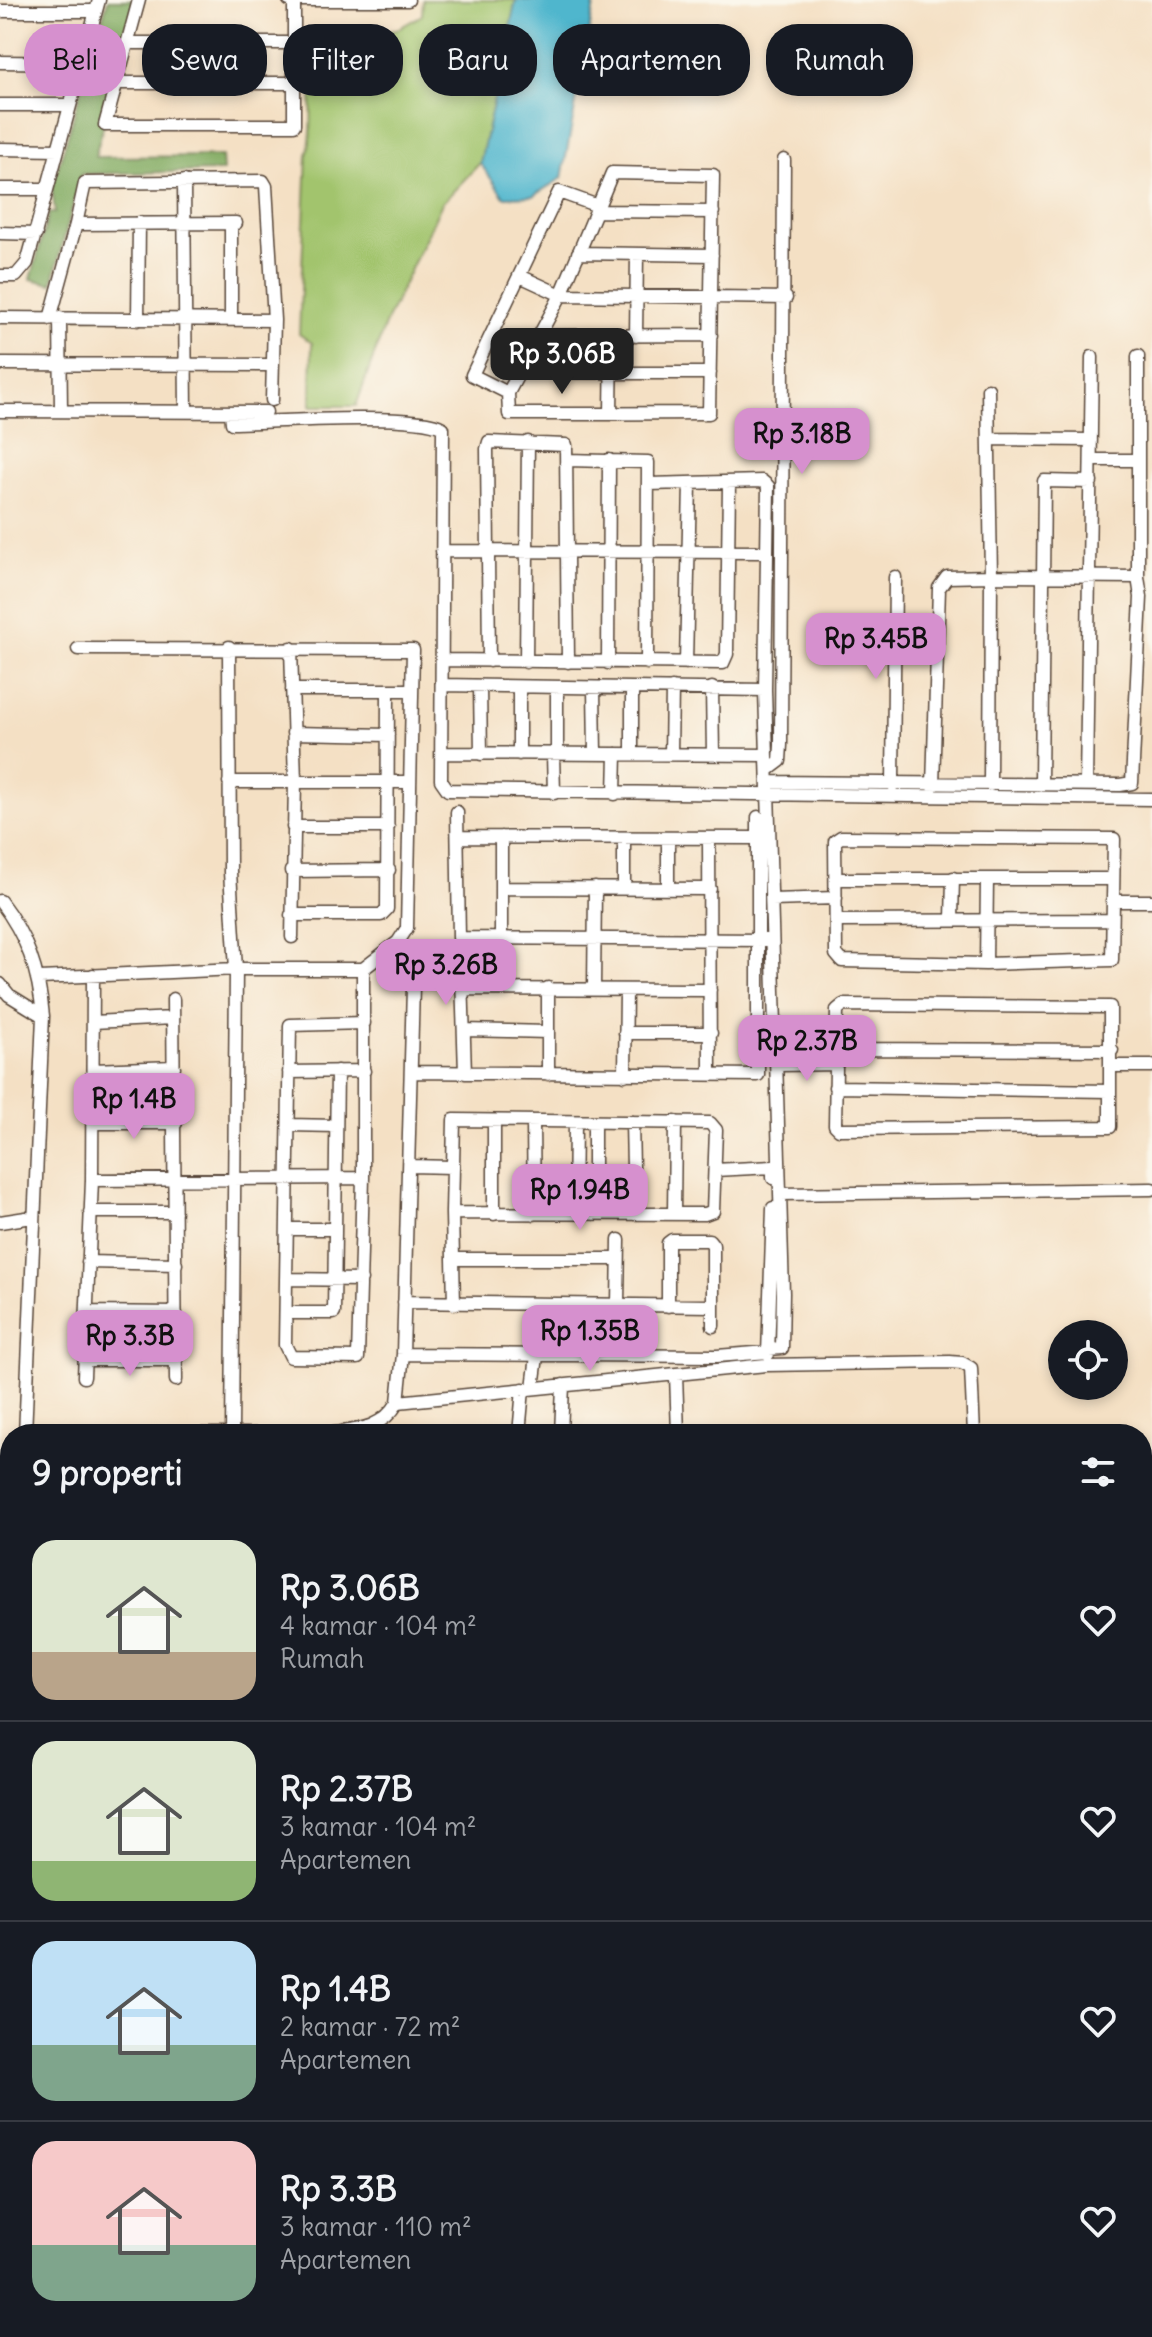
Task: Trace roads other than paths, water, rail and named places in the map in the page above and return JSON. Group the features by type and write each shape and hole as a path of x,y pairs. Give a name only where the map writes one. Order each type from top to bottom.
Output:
{"street":[{"path":"126,47 139,0"},
{"path":"293,24 291,0 408,0"},
{"path":"0,11 97,5"},
{"path":"127,43 283,43"},
{"path":"0,62 24,62"},
{"path":"126,83 283,83"},
{"path":"0,276 21,273 36,234 73,96"},
{"path":"113,96 105,125 294,125 294,96"},
{"path":"0,105 70,105"},
{"path":"0,149 58,150"},
{"path":"768,782 780,761 781,745 786,298 784,160"},
{"path":"612,173 713,175 709,413 509,414 508,393 561,295 597,208 612,173"},
{"path":"0,411 231,412 269,406 274,320 265,184 259,180 85,183 55,318 61,363 61,411"},
{"path":"184,181 186,412"},
{"path":"0,189 47,189"},
{"path":"508,393 472,375 559,192 597,208 713,212"},
{"path":"138,320 139,223"},
{"path":"76,224 233,223 231,320"},
{"path":"0,233 36,234"},
{"path":"578,253 712,255"},
{"path":"636,336 637,254"},
{"path":"520,276 561,295 786,298"},
{"path":"0,318 274,320"},
{"path":"538,336 711,335"},
{"path":"611,414 612,336"},
{"path":"231,412 232,423 395,421 443,428 441,780 448,790 615,794 768,782 933,786 1126,785 1134,779 1141,597 1138,577 1138,356"},
{"path":"1086,785 1092,357"},
{"path":"0,364 273,365"},
{"path":"519,372 710,373"},
{"path":"988,389 990,785"},
{"path":"989,439 1091,440"},
{"path":"489,661 488,444 502,440 565,443 568,662"},
{"path":"526,662 528,442"},
{"path":"567,460 647,460 647,663"},
{"path":"608,663 609,460"},
{"path":"1091,460 1138,460"},
{"path":"1041,785 1044,481 1091,482"},
{"path":"444,660 716,665 726,660 729,482"},
{"path":"398,1402 676,1374 768,1355 782,1348 778,1065 765,690 766,482 649,484"},
{"path":"686,663 690,484"},
{"path":"442,551 767,552"},
{"path":"893,785 895,577"},
{"path":"933,786 939,588 947,577 1138,577"},
{"path":"229,647 229,782 236,969 232,1424"},
{"path":"291,648 295,782 292,937"},
{"path":"40,978 236,969 363,969 398,942 407,928 408,782 415,658 410,648 78,649"},
{"path":"442,685 765,690"},
{"path":"480,686 481,754"},
{"path":"519,687 519,754"},
{"path":"554,793 557,688"},
{"path":"594,688 595,754"},
{"path":"632,688 632,754"},
{"path":"671,754 672,688"},
{"path":"712,688 713,754"},
{"path":"292,690 412,690"},
{"path":"291,915 381,915 387,909 388,691"},
{"path":"293,733 388,735"},
{"path":"443,753 767,755"},
{"path":"615,794 616,754"},
{"path":"229,782 408,782"},
{"path":"768,782 1152,799"},
{"path":"457,812 460,943 465,989 465,1073"},
{"path":"411,1072 758,1075 758,817"},
{"path":"293,827 388,827"},
{"path":"458,837 757,838"},
{"path":"501,837 501,938"},
{"path":"841,837 1111,838 1114,842 1113,879 1113,957 1109,961 986,964 842,961 837,956 835,841 841,837"},
{"path":"624,838 624,889"},
{"path":"668,838 668,889"},
{"path":"709,838 710,1075"},
{"path":"291,871 389,870"},
{"path":"952,919 953,878"},
{"path":"836,879 1113,879"},
{"path":"986,964 987,879"},
{"path":"501,888 710,889"},
{"path":"594,989 595,888"},
{"path":"772,900 836,898"},
{"path":"0,901 20,927 40,978 43,1016 37,1114 31,1124 22,1424"},
{"path":"1112,901 1152,901"},
{"path":"837,921 1112,920"},
{"path":"376,1424 391,1413 398,1402 403,1354 414,980 460,943 501,938 774,941"},
{"path":"363,969 364,1023 363,1178 358,1358 291,1357 285,1345 290,1025 294,1022 364,1023"},
{"path":"84,1377 92,1180 93,975"},
{"path":"0,984 9,995 43,1016"},
{"path":"548,988 548,1074"},
{"path":"465,989 710,990"},
{"path":"625,1075 626,990"},
{"path":"173,999 176,1380"},
{"path":"841,1005 1106,1006 1110,1010 1112,1050 1110,1124 1106,1129 839,1129 835,1125 837,1010 841,1005"},
{"path":"93,1022 173,1018"},
{"path":"464,1030 547,1032"},
{"path":"625,1033 711,1033"},
{"path":"836,1049 1112,1050"},
{"path":"778,1065 837,1064"},
{"path":"1112,1066 1152,1066"},
{"path":"93,1070 174,1067"},
{"path":"286,1313 334,1313 337,1071"},
{"path":"289,1072 364,1071"},
{"path":"835,1087 1110,1091"},
{"path":"452,1213 711,1213 716,1130 713,1124 675,1122 454,1120 452,1167 452,1213 454,1304"},
{"path":"494,1121 494,1214"},
{"path":"533,1122 534,1214"},
{"path":"574,1213 575,1122"},
{"path":"594,1122 594,1214"},
{"path":"632,1122 634,1214"},
{"path":"674,1214 675,1122"},
{"path":"92,1123 176,1123"},
{"path":"289,1125 336,1126"},
{"path":"410,1166 452,1167"},
{"path":"715,1170 773,1167 768,1355"},
{"path":"92,1180 363,1178"},
{"path":"780,1194 1152,1189"},
{"path":"90,1212 175,1212"},
{"path":"0,1222 30,1219"},
{"path":"288,1229 335,1229"},
{"path":"618,1305 619,1240"},
{"path":"668,1306 668,1243 672,1240 709,1240 713,1245 713,1326"},
{"path":"454,1259 618,1259"},
{"path":"88,1262 176,1264"},
{"path":"287,1279 361,1280"},
{"path":"404,1302 713,1306"},
{"path":"580,1355 581,1305"},
{"path":"87,1312 176,1313"},
{"path":"403,1354 768,1355 962,1363 971,1368 974,1424"},
{"path":"521,1424 537,1356"},
{"path":"85,1360 176,1360"},
{"path":"676,1374 678,1424"},
{"path":"561,1424 563,1385"}],"water":[{"path":"516,0 595,0 591,24 553,24 553,96 577,96 562,178 533,196 504,197 480,163 495,96 537,96 537,24 511,24"}]}
